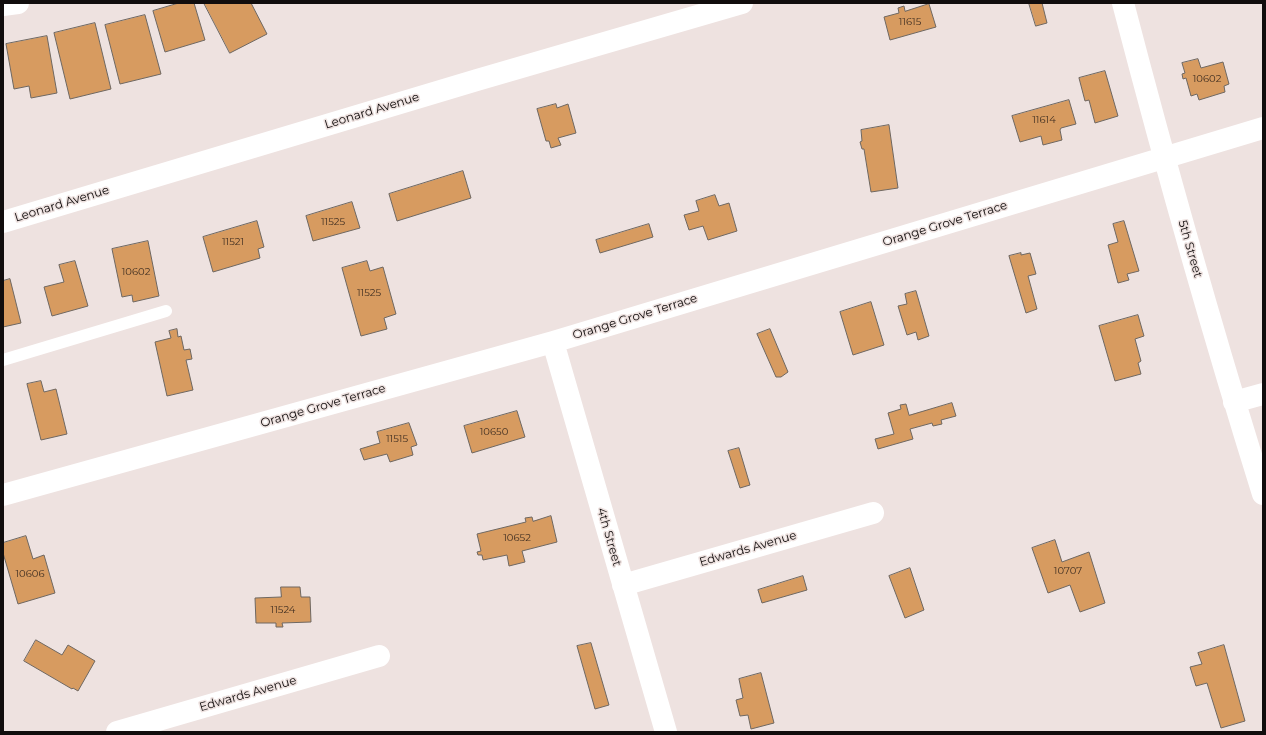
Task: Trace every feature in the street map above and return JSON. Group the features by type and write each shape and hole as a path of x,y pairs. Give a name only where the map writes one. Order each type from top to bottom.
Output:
{"street":[{"path":"3,6 18,3"},
{"name":"Leonard Avenue","path":"3,222 469,82 742,3"},
{"name":"5th Street","path":"1123,3 1164,158 1234,402 1263,494"},
{"name":"Orange Grove Terrace","path":"3,495 553,342 1263,128"},
{"name":"4th Street","path":"553,342 666,732"},
{"path":"1234,402 1263,394"},
{"name":"Edwards Avenue","path":"623,585 873,513"},
{"name":"Edwards Avenue","path":"117,732 379,656"}],"lane":[{"path":"3,360 166,310"}],"building":[{"path":"179,3 194,3 205,40 165,52 153,11"},
{"path":"204,3 251,3 267,34 230,53"},
{"path":"1029,3 1042,3 1047,23 1036,26"},
{"path":"929,4 936,27 890,40 884,17 899,13 898,8 904,6 905,11"},
{"path":"145,15 161,74 120,84 105,25"},
{"path":"95,23 111,89 70,99 54,33"},
{"path":"47,36 57,93 31,98 29,86 14,89 6,44"},
{"path":"1198,59 1201,68 1223,62 1229,84 1224,86 1225,92 1199,100 1197,94 1191,96 1186,78 1183,79 1182,74 1185,73 1182,63"},
{"path":"1105,71 1118,116 1095,123 1089,100 1085,101 1079,78"},
{"path":"1069,100 1076,124 1061,128 1062,140 1043,145 1041,136 1020,142 1012,116"},
{"path":"556,104 557,108 568,104 576,133 558,138 561,145 551,148 549,141 546,141 537,109"},
{"path":"889,125 898,188 871,192 864,149 862,149 860,142 862,141 861,130"},
{"path":"463,171 471,198 397,221 389,194"},
{"path":"715,195 719,206 729,203 737,231 708,240 703,226 689,230 684,215 699,211 696,201"},
{"path":"352,202 360,228 313,241 306,216"},
{"path":"257,221 264,247 258,249 260,258 213,272 203,237"},
{"path":"1124,221 1139,271 1127,274 1129,280 1118,283 1108,245 1118,242 1113,224"},
{"path":"649,224 653,237 600,253 596,240"},
{"path":"148,241 159,296 133,302 132,295 122,297 112,249"},
{"path":"1021,253 1021,255 1030,253 1036,274 1028,276 1037,309 1026,313 1009,256"},
{"path":"75,261 88,306 52,316 44,287 64,282 59,265"},
{"path":"367,261 370,271 383,267 396,314 384,318 387,329 361,336 342,268"},
{"path":"10,279 21,323 3,327 3,281"},
{"path":"916,291 929,336 918,340 916,332 907,335 898,306 907,304 905,294"},
{"path":"871,302 884,345 853,355 840,312"},
{"path":"1138,315 1144,336 1135,339 1141,361 1138,363 1141,374 1115,381 1099,326"},
{"path":"177,329 178,337 181,336 184,350 190,349 192,359 186,360 193,390 167,396 155,342 171,338 169,331"},
{"path":"770,329 788,372 781,377 776,377 757,334"},
{"path":"41,381 44,392 56,389 67,434 41,440 27,384"},
{"path":"952,403 956,416 941,420 942,424 933,426 932,423 910,429 913,439 878,449 875,439 894,434 888,413 901,409 900,405 906,404 909,415"},
{"path":"517,411 525,437 472,453 464,426"},
{"path":"409,423 417,445 411,447 413,455 390,462 387,454 364,460 360,449 380,443 377,432"},
{"path":"739,448 750,485 740,488 728,451"},
{"path":"551,516 557,542 522,551 525,562 509,566 507,555 483,560 482,555 478,555 477,552 481,551 477,534 526,522 525,518 532,517 533,521"},
{"path":"26,536 33,559 44,555 55,593 18,604 3,553 3,543"},
{"path":"1055,540 1062,562 1089,552 1105,603 1080,612 1070,585 1048,593 1032,548"},
{"path":"910,568 924,610 905,618 889,576"},
{"path":"803,576 807,590 762,603 758,590"},
{"path":"281,587 300,587 301,597 310,597 311,622 282,623 283,627 276,627 276,623 256,623 255,598 281,597"},
{"path":"36,640 62,655 68,645 95,661 78,691 24,661"},
{"path":"591,643 609,705 595,709 577,646"},
{"path":"1224,645 1245,721 1221,728 1207,683 1196,686 1190,667 1202,664 1198,653"},
{"path":"761,673 774,723 751,729 748,715 740,716 736,700 743,698 739,679"}]}
